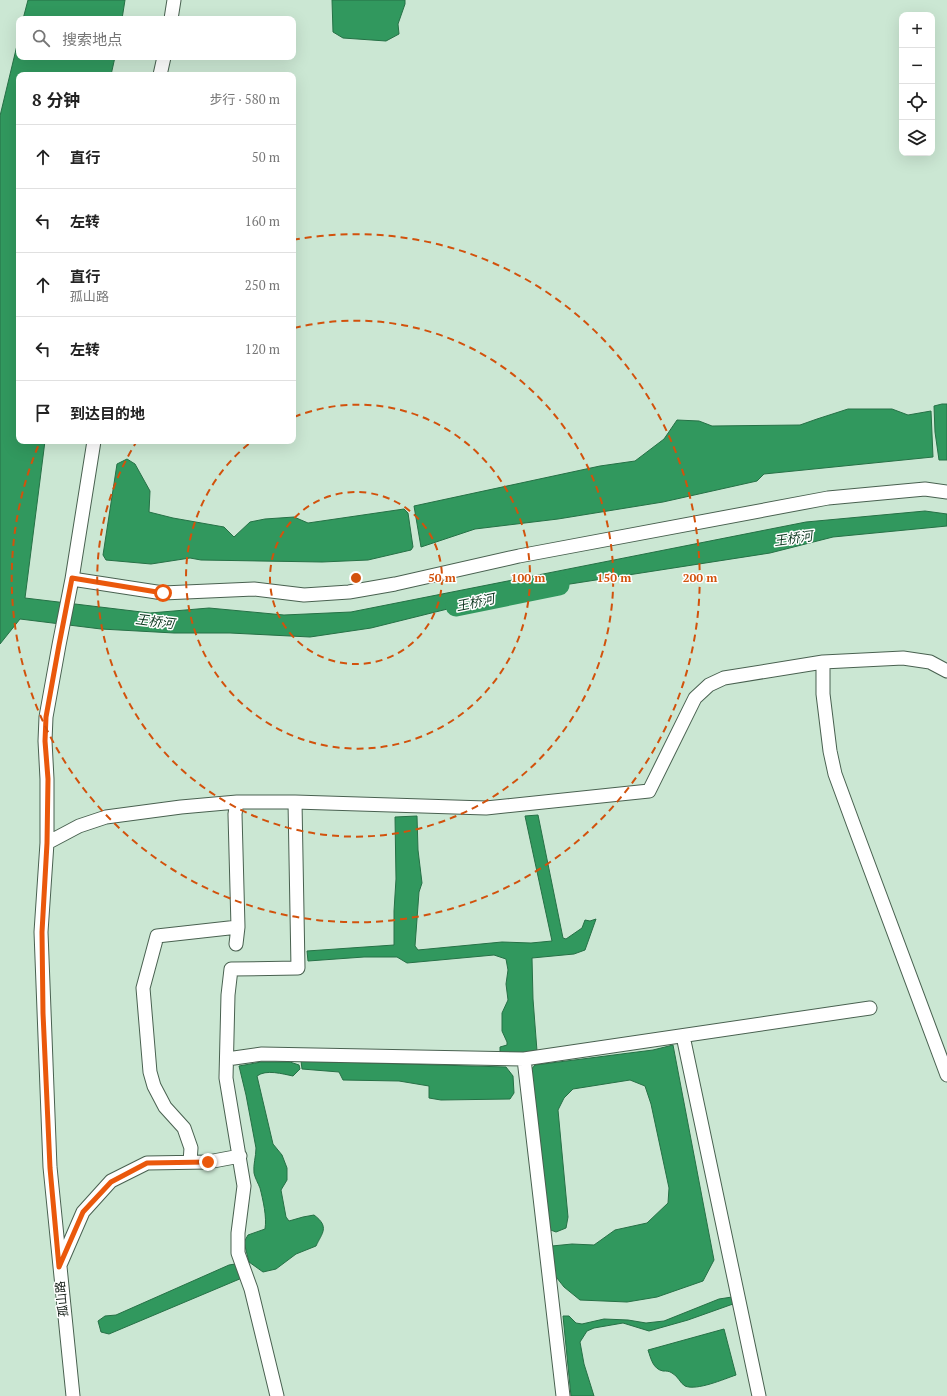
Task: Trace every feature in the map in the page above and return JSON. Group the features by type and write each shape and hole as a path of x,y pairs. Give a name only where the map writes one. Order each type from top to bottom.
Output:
{"street":[{"path":"171,16 174,0"},
{"path":"161,72 163,60"},
{"name":"孤山路","path":"72,1396 50,1168 43,1013 42,932 47,843 48,779 45,741 46,717 72,578 94,444"},
{"path":"72,578 163,593 254,589 304,595 349,592 394,584 520,556 828,498 925,489 947,492"},
{"path":"47,843 79,826 106,816 236,802 295,802 486,808 649,791 695,698 709,685 724,678 823,662 903,658 930,662 947,671"},
{"path":"823,662 823,694 830,751 835,774 947,1074"},
{"path":"236,802 238,927 236,944"},
{"path":"277,1396 251,1289 238,1253 238,1233 244,1186 226,1078 228,995 231,969 298,968 295,802"},
{"path":"190,1162 191,1148 184,1128 165,1107 154,1086 150,1072 143,988 157,936 238,927"},
{"path":"227,1059 262,1054 524,1059 870,1008"},
{"path":"683,1036 759,1396"},
{"path":"524,1059 563,1396"},
{"path":"59,1267 83,1212 111,1182 147,1163 208,1162 240,1156"}],"water":[{"path":"28,0 125,0 122,16 24,16"},
{"path":"332,0 405,0 398,24 399,34 386,41 343,38 333,32"},
{"path":"16,49 16,60 114,60 112,72 16,72 16,444 45,444 25,598 150,613 209,608 284,615 351,612 806,522 925,511 947,514 947,526 833,537 770,553 512,593 371,628 310,637 230,633 174,633 101,629 20,619 0,644 0,116"},
{"path":"947,404 947,460 939,460 935,432 934,406"},
{"path":"848,409 892,409 908,415 931,411 933,457 764,474 757,481 663,502 558,519 475,529 421,547 414,506 600,466 635,461 664,439 677,420 699,421 712,426 800,425"},
{"path":"127,459 135,464 150,491 149,512 224,527 234,537 250,522 265,519 294,517 308,523 404,509 408,513 413,547 411,550 368,560 322,562 201,560 190,558 151,564 106,560 103,555 117,464"},
{"path":"538,815 563,938 566,939 582,928 585,920 590,921 596,919 585,950 574,954 532,958 533,999 537,1051 500,1056 500,1047 507,1045 502,1031 502,1013 508,1000 506,984 508,970 506,959 494,955 407,963 397,957 364,957 308,961 307,951 394,945 396,879 395,817 417,816 418,850 422,883 419,892 415,946 418,950 502,942 531,943 552,941 525,816"},
{"path":"673,1045 714,1260 703,1281 657,1297 627,1302 580,1300 564,1287 553,1273 552,1246 572,1244 594,1245 615,1230 647,1223 668,1203 669,1188 651,1104 645,1086 630,1080 573,1089 564,1098 558,1110 568,1217 566,1228 556,1232 548,1229 529,1072 535,1065 653,1050"},
{"path":"301,1061 506,1067 513,1076 514,1093 510,1099 441,1100 429,1098 429,1086 399,1081 343,1080 339,1072 302,1069"},
{"path":"261,1062 290,1062 299,1065 300,1069 293,1076 270,1072 257,1076 273,1144 282,1155 287,1168 287,1180 281,1190 286,1217 289,1221 314,1215 322,1223 323,1227 322,1234 316,1246 296,1254 276,1269 263,1272 249,1262 244,1242 248,1235 265,1229 265,1219 260,1188 254,1173 256,1148 239,1066"},
{"path":"235,1264 242,1278 109,1334 101,1332 98,1321 105,1316 116,1315 229,1265"},
{"path":"732,1297 733,1304 688,1320 649,1331 623,1323 594,1328 587,1331 580,1342 584,1364 594,1396 571,1396 563,1316 569,1316 576,1323 582,1324 604,1319 628,1320 646,1323 664,1321 719,1299"},
{"path":"724,1329 736,1375 703,1386 690,1387 683,1385 671,1372 663,1371 657,1368 651,1360 648,1350"}],"waterway":[{"name":"王桥河","path":"456,606 559,585"}],"route":[{"path":"163,593 72,578 46,717 45,741 48,779 47,843 42,932 43,1013 50,1168 59,1267 83,1212 111,1182 147,1163 208,1162"}]}
